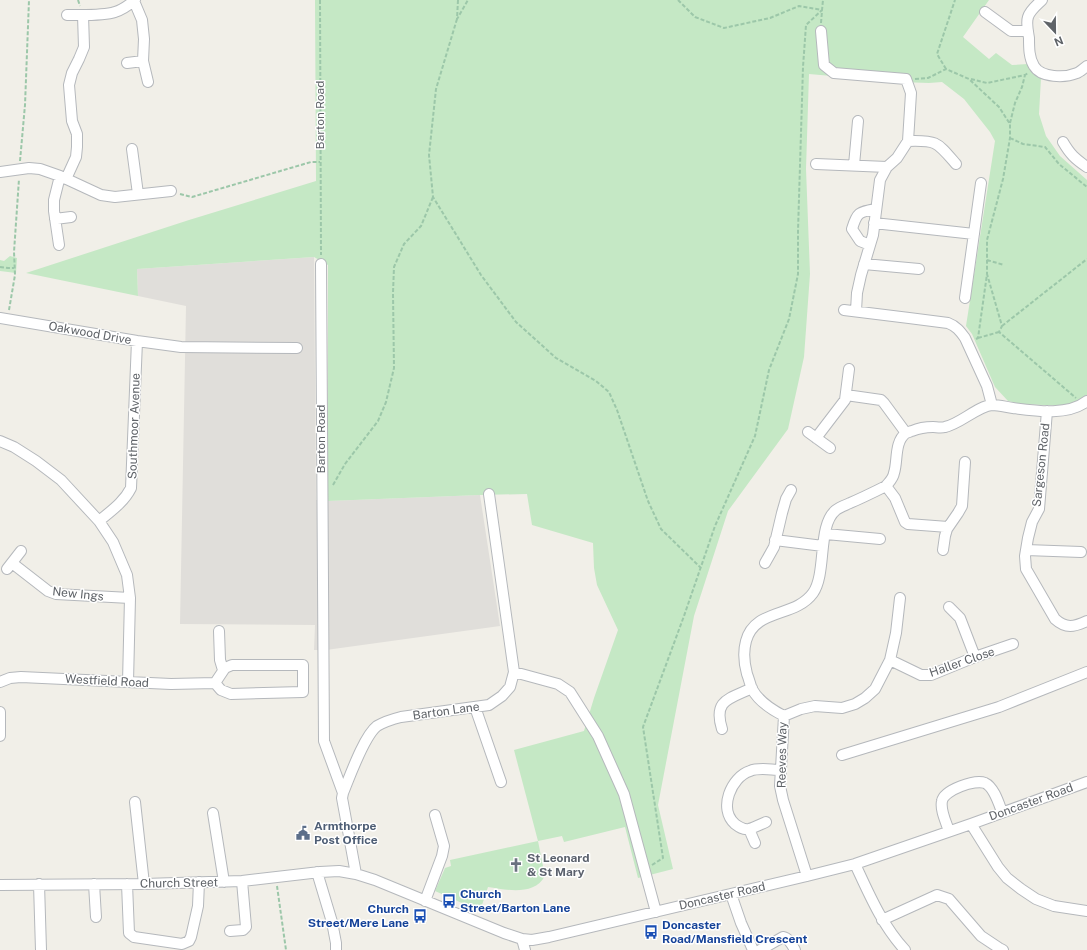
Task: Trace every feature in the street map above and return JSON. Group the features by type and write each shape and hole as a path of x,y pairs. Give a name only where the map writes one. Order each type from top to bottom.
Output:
{"street":[{"path":"66,15 116,12 134,0 142,20 144,39 142,61 148,82"},
{"path":"1042,0 1028,16 1030,58 1034,68 1043,74 1066,76 1078,73 1087,66"},
{"path":"985,12 1011,31 1028,31"},
{"path":"59,245 54,200 63,177 76,157 77,134 72,121 69,85 72,73 84,47 83,15"},
{"path":"821,31 824,64 834,73 906,79 911,93 913,141 887,167 880,180 873,235 861,275 857,293 856,311"},
{"path":"127,63 142,61"},
{"path":"854,165 858,121"},
{"path":"913,141 931,141 940,145 956,164"},
{"path":"1063,142 1068,152 1087,167"},
{"path":"132,149 138,194"},
{"path":"816,164 887,167"},
{"path":"0,172 29,168 40,169 63,177 101,195 115,197 171,191"},
{"path":"965,298 981,183"},
{"path":"870,245 860,241 852,229 856,216 864,211 876,209"},
{"path":"55,219 71,217"},
{"path":"874,223 974,234"},
{"name":"Barton Road","path":"321,264 324,741 343,792 342,798 356,874"},
{"path":"864,264 919,269"},
{"path":"844,310 948,323 954,326 960,331 968,343 987,386 992,405"},
{"name":"Oakwood Drive","path":"0,318 181,347 297,348"},
{"name":"Southmoor Avenue","path":"99,521 128,495 131,488 138,341"},
{"path":"816,438 845,400 849,369"},
{"path":"846,395 881,400 906,433"},
{"path":"948,527 908,524 905,522 895,498 886,486 892,480 895,473 901,439 906,433 921,428 945,427 960,421 984,407 992,405 1047,411 1070,410 1085,402"},
{"name":"Sargeson Road","path":"1047,411 1038,509 1032,522 1028,538 1025,556 1026,569 1055,619 1062,625 1069,627 1079,625 1087,621"},
{"path":"808,432 830,448"},
{"path":"0,441 14,447 30,457 61,480 99,521 113,542 127,575 130,598 128,682"},
{"path":"943,550 948,527 962,506 964,462"},
{"name":"Reeves Way","path":"807,876 780,786 784,716 777,713 759,698 752,688 746,669 744,649 748,634 756,624 769,616 793,608 804,602 812,595 818,585 828,521 837,509 886,486"},
{"path":"765,563 774,547 786,499 791,490"},
{"path":"489,494 514,672 558,684 570,692 598,736 624,794 656,912"},
{"path":"826,534 880,539"},
{"path":"775,540 823,546"},
{"path":"1026,550 1081,552"},
{"name":"New Ings","path":"22,551 10,566 48,591 56,594 130,598"},
{"path":"784,716 801,709 815,706 842,708 860,701 875,689 890,660 896,634 900,598"},
{"path":"949,607 960,618 975,658"},
{"path":"219,630 220,660 223,670"},
{"name":"Haller Close","path":"890,660 920,675 931,675 1014,644"},
{"path":"303,665 303,692 231,694 221,690 215,683 223,670 228,666 303,665"},
{"name":"Barton Lane","path":"343,792 367,738 377,726 400,717 489,705 502,696 510,686 514,672"},
{"path":"842,756 999,707 1087,672"},
{"name":"Westfield Road","path":"0,682 10,678 21,677 171,684 215,683"},
{"path":"722,730 719,713 721,706 725,701 752,688"},
{"path":"475,706 501,782"},
{"path":"0,712 0,736"},
{"path":"766,822 749,829 743,829 738,826 729,817 727,808 728,796 735,781 742,774 751,770 781,770"},
{"path":"949,831 942,811 941,803 943,797 951,791 964,785 976,782 985,783 993,790 1002,812"},
{"name":"Doncaster Road","path":"356,874 375,880 522,940 532,940 855,864 1087,782"},
{"path":"135,802 144,884"},
{"path":"213,813 224,882"},
{"path":"425,901 442,856 444,846 435,814"},
{"path":"971,824 998,867 1007,878 1021,889 1036,899 1054,906 1087,911"},
{"path":"749,829 755,843"},
{"path":"855,864 882,920 905,950"},
{"name":"Church Street","path":"0,885 224,882 317,872 339,871 356,874"},
{"path":"317,872 332,922 336,950"},
{"path":"230,931 243,930 246,927 242,881"},
{"path":"127,884 129,933 134,937 182,944 189,941 191,937 198,906 199,882"},
{"path":"39,884 41,950"},
{"path":"94,884 96,917"},
{"path":"731,894 741,923 753,950"},
{"path":"882,920 937,895 949,899 981,936 1003,950"},
{"path":"760,950 784,937 786,937 795,950"},
{"path":"522,940 525,950"}],"path":[{"name":"Barton Road","path":"320,0 321,264"},
{"path":"458,0 458,19"},
{"path":"468,0 458,19 436,89 429,156 433,197 481,274 516,322 556,358 596,381 609,392 617,410 648,501 661,529 701,568"},
{"path":"678,0 695,16 724,28 770,18 799,6 822,10"},
{"path":"645,870 663,858 643,727 715,526 755,436 768,370 789,319 798,274 803,67 806,25 822,10 823,0"},
{"path":"954,0 937,54 946,69 969,79 987,83 1025,75 1034,68"},
{"path":"906,79 928,78 946,69"},
{"path":"978,338 987,274 987,240 1003,179 1010,138 1010,124 1015,103 1022,87 1025,75"},
{"path":"969,79 1000,107 1010,124"},
{"path":"1010,138 1023,144 1045,147 1059,164 1087,187"},
{"path":"171,191 192,197 311,162 320,162"},
{"path":"322,496 330,489 345,464 378,422 386,402 394,368 394,267 404,244 421,226 433,197"},
{"path":"968,343 978,338 999,332 1002,326 1087,259"},
{"path":"987,260 1004,265"},
{"path":"0,267 14,268"},
{"path":"987,274 1002,326"},
{"path":"999,332 1085,402"},
{"path":"275,877 286,950"}],"shaded area":[{"path":"314,257 316,500 328,501 480,495 500,626 326,650 314,650 315,625 180,624 186,306 138,296 137,269"}],"green space":[{"path":"315,0 989,0 963,37 989,59 996,53 1012,65 1028,64 1041,78 1039,114 1046,136 1060,156 1087,180 1087,395 1077,402 1064,406 1022,404 1008,401 995,387 972,334 966,326 995,141 990,132 964,99 942,82 900,82 809,74 806,169 810,274 804,357 788,429 728,511 694,616 658,805 673,869 638,878 625,827 564,842 562,836 538,841 514,750 584,731 618,630 597,585 594,568 593,543 532,525 527,494 328,501 328,265 314,257 137,269 138,296 26,273 189,220 316,181"},
{"path":"10,256 17,258 16,273 0,271 0,260 4,261"},
{"path":"538,841 545,876 534,887 511,890 488,887 480,911 435,891 445,868 451,866 450,860"}],"place":[{"name":"Armthorpe Post Office","path":"303,833"},
{"name":"St Leonard & St Mary","path":"516,865"},
{"name":"Church Street/Barton Lane","path":"449,901"},
{"name":"Church Street/Mere Lane","path":"420,916"},
{"name":"Doncaster Road/Mansfield Crescent","path":"651,932"}]}
